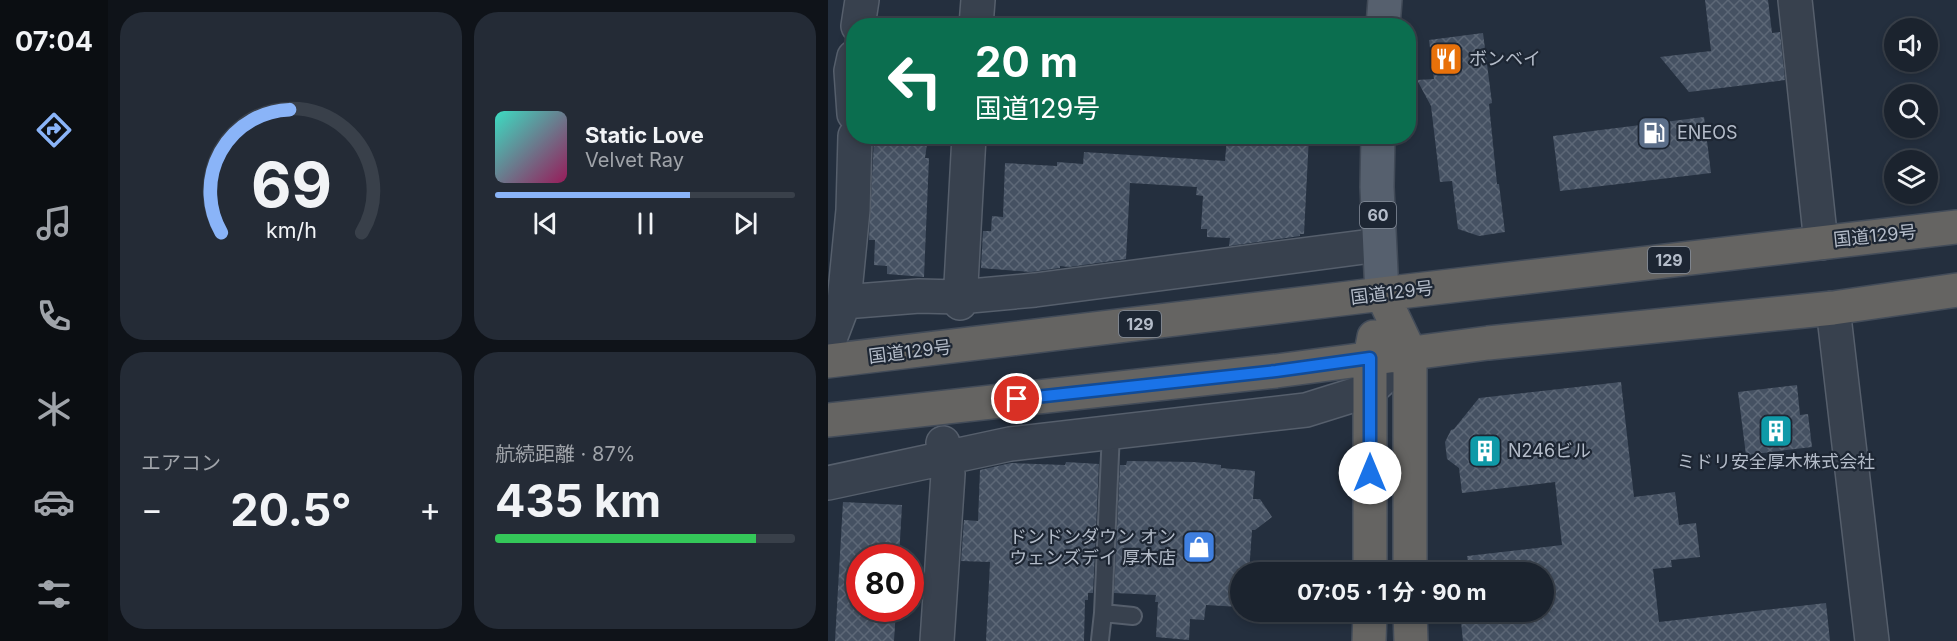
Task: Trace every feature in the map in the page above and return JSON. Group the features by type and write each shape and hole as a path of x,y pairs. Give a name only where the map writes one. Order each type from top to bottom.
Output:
{"highway":[{"name":"国道129号","path":"828,362 1957,227"},
{"path":"828,420 1276,371 1488,343 1833,308 1957,290"},
{"path":"1382,294 1410,353 1410,562"},
{"path":"1370,562 1370,358 1382,294"},
{"path":"1370,622 1370,641"},
{"path":"1410,622 1410,641"}],"main road":[{"path":"1384,18 1385,0"},
{"name":"60","path":"1378,144 1378,245 1382,294"}],"street":[{"path":"859,18 862,0"},
{"path":"977,18 978,0"},
{"path":"1795,0 1821,243"},
{"path":"828,345 844,302 853,210 855,144"},
{"path":"960,300 969,144"},
{"path":"844,302 919,296 960,300 1378,245"},
{"path":"1833,308 1872,641"},
{"path":"828,483 945,450 1306,410 1370,390 1410,353"},
{"path":"938,641 948,474 945,450"}],"lane":[{"path":"1100,640 1111,432"},
{"path":"1103,613 1133,616"}],"building":[{"path":"1705,0 1768,0 1772,33 1780,32 1785,80 1689,92 1660,57 1711,51"},
{"path":"1483,33 1492,103 1489,104 1497,184 1499,184 1505,232 1479,236 1458,229 1452,181 1440,182 1431,106 1417,80 1434,79 1429,40"},
{"path":"1704,117 1711,173 1560,191 1553,136"},
{"path":"874,144 927,144 925,158 929,158 924,277 887,274 887,266 874,265 875,240 869,240"},
{"path":"1226,144 1309,144 1304,234 1229,246 1230,238 1207,237 1207,229 1201,229 1203,196 1196,195 1197,187 1130,183 1126,259 1069,267 1060,266 1060,268 1031,272 981,268 983,231 991,231 992,216 1003,217 1005,163 1057,166 1057,162 1083,164 1084,152 1225,161"},
{"path":"1621,382 1634,497 1675,492 1679,525 1696,523 1700,557 1671,560 1672,567 1653,569 1659,622 1826,603 1830,641 1463,641 1461,622 1554,622 1554,562 1468,562 1467,556 1562,545 1555,482 1462,493 1459,468 1447,459 1445,442 1451,430 1479,398"},
{"name":"ミドリ安全厚木株式会社","path":"1797,385 1800,415 1808,414 1812,447 1746,455 1738,392"},
{"path":"1127,461 1194,462 1221,465 1221,468 1255,471 1253,499 1260,499 1272,517 1252,530 1250,562 1230,562 1230,606 1206,605 1204,620 1190,619 1189,640 1156,637 1158,602 1155,602 1156,595 1114,593 1120,465 1126,465"},
{"path":"1066,462 1099,464 1093,593 1088,593 1088,600 1085,600 1084,641 986,641 990,562 961,561 964,520 978,521 980,470 1011,463 1065,465"},
{"path":"843,502 902,505 900,544 846,544 846,622 895,622 894,641 835,641"}],"place":[{"name":"ボンベイ","path":"1446,59"},
{"name":"ENEOS","path":"1654,133"},
{"name":"ミドリ安全厚木株式会社","path":"1776,431"},
{"name":"N246ビル","path":"1485,451"},
{"name":"ドンドンダウン オン ウェンズデイ 厚木店","path":"1199,547"}],"route":[{"path":"1017,399 1276,371 1370,358 1370,473"}]}
